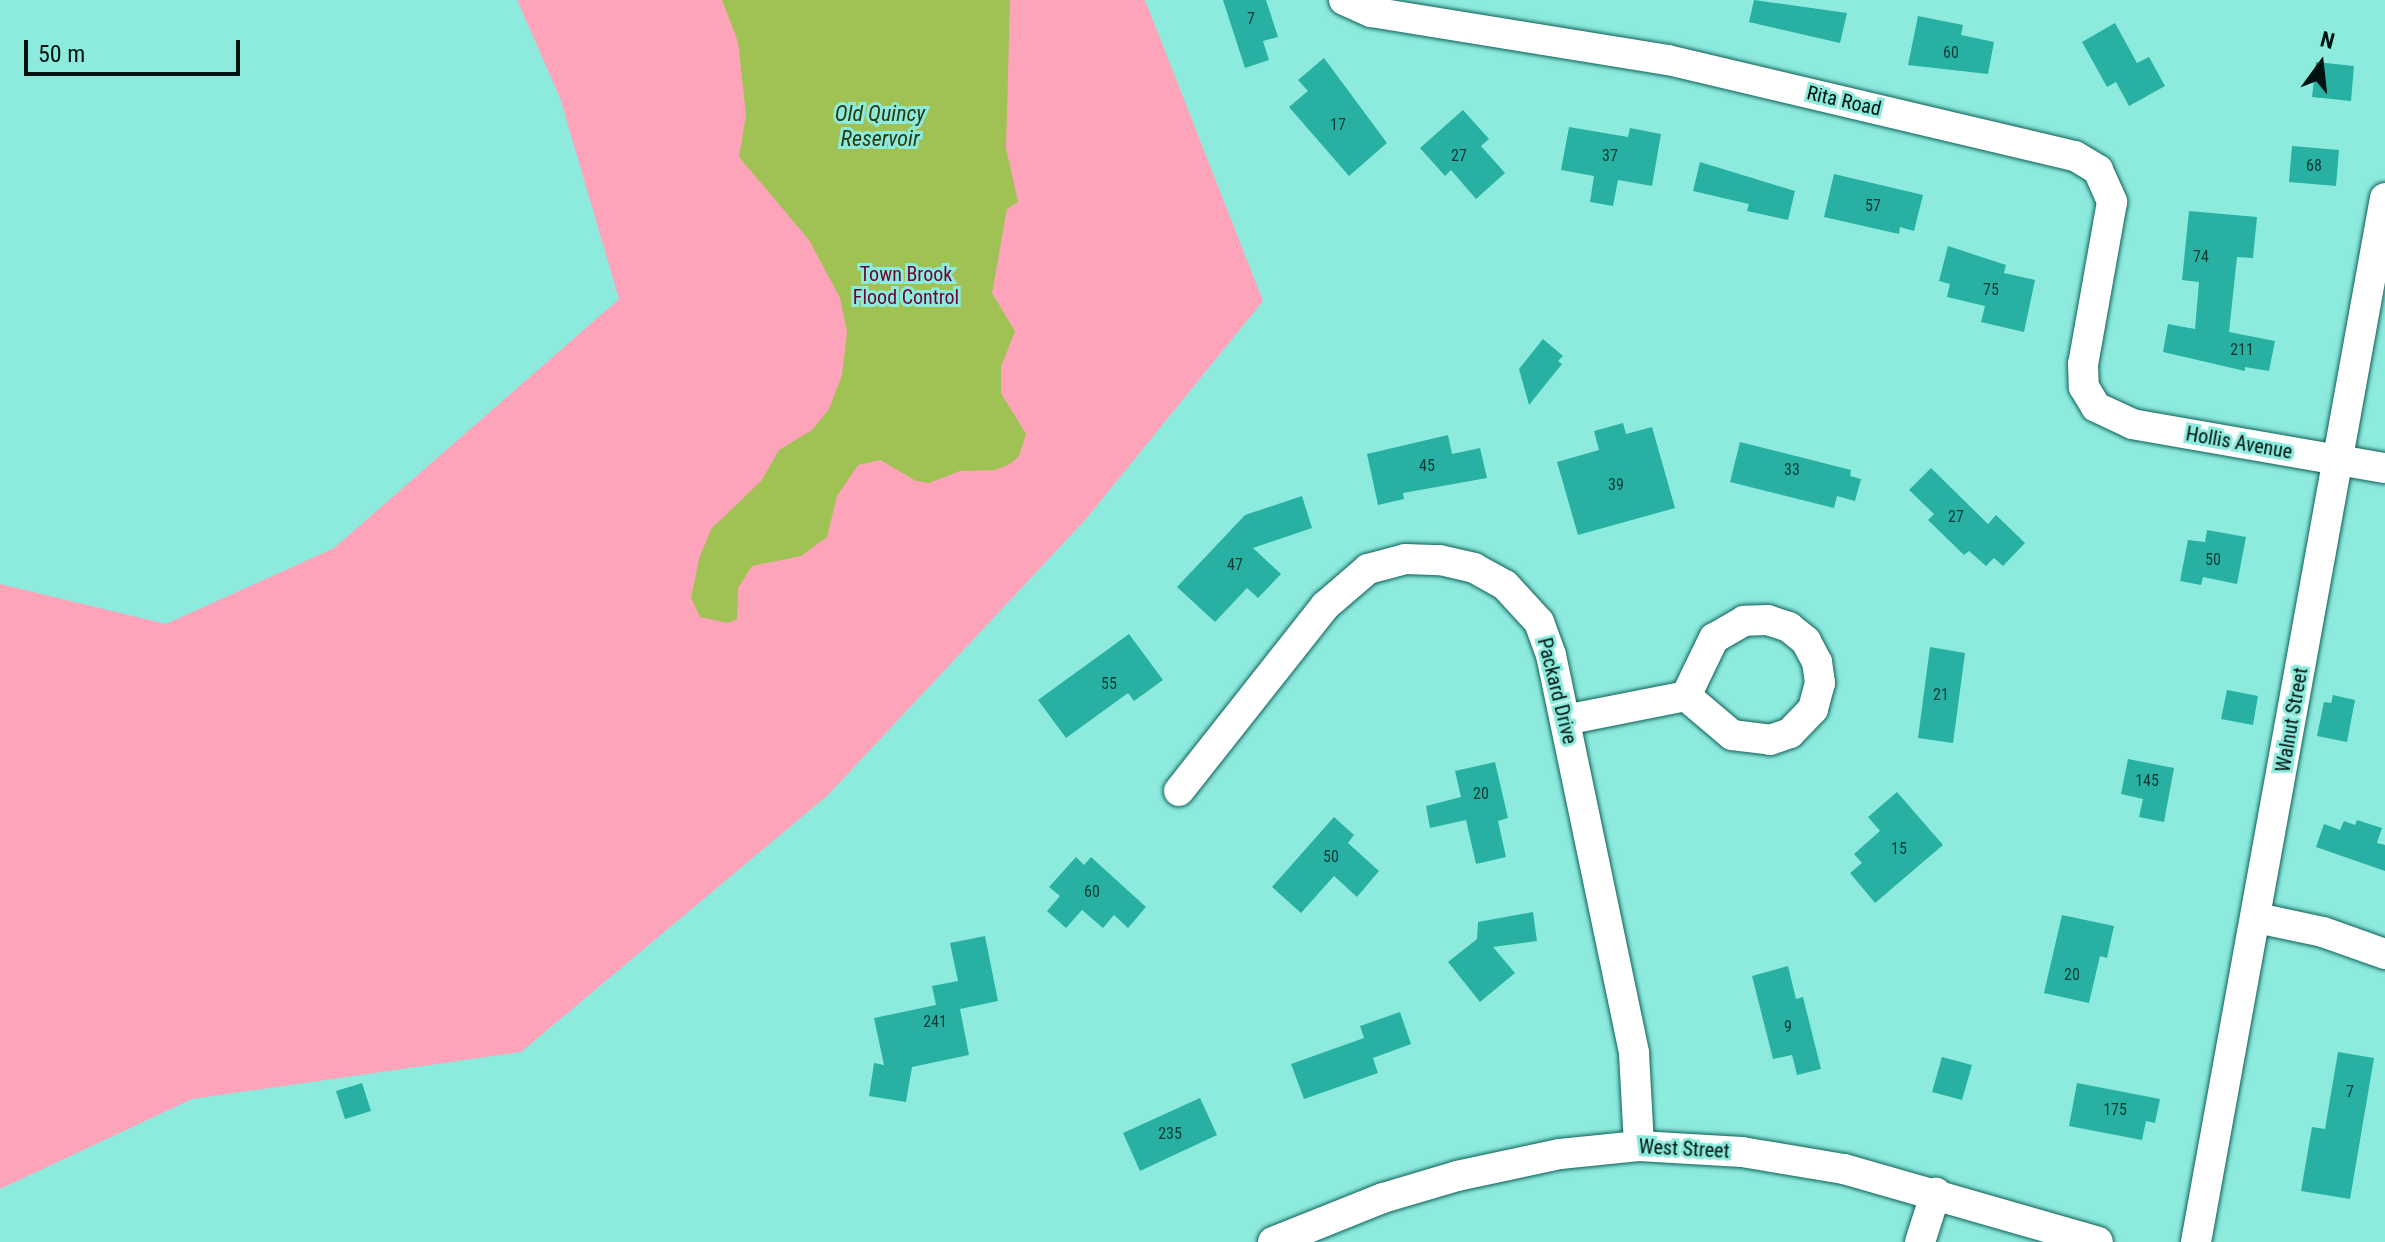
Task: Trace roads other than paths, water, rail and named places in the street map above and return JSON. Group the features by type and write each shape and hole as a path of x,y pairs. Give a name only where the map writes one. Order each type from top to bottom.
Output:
{"street":[{"name":"Rita Road","path":"1344,0 1371,12 1668,60 2061,151 2088,162 2105,180 2112,202 2083,364 2084,387 2096,407"},
{"name":"Walnut Street","path":"2196,1242 2385,198"},
{"name":"Hollis Avenue","path":"2096,407 2132,424 2385,468"},
{"name":"Packard Drive","path":"1179,791 1337,592 1368,569 1405,559 1474,568 1518,596 1546,638 1565,720 1634,1053 1639,1146"},
{"path":"1768,620 1789,627 1806,641 1817,662 1820,683 1813,709 1790,733 1770,740 1732,735 1686,696 1714,638 1744,621 1768,620"},
{"path":"1565,720 1686,696"},
{"path":"2257,918 2323,932 2385,954"},
{"name":"West Street","path":"1273,1242 1327,1232 1418,1187 1495,1167 1639,1146 1778,1157 1936,1192 2098,1242"},
{"path":"1920,1242 1936,1192"}],"water":[{"name":"Old Quincy Reservoir","path":"722,0 1010,0 1006,148 1018,202 1007,209 992,293 1015,331 1001,367 1001,393 1026,434 1019,456 1010,464 995,470 960,471 929,483 916,481 880,460 858,465 837,496 827,537 801,556 752,566 738,588 737,619 728,623 700,617 691,598 699,559 711,529 761,481 779,450 812,430 829,409 842,375 847,332 840,298 809,240 739,157 746,115 738,42"}],"park label":[{"name":"Town Brook Flood Control","path":"906,286"}]}
